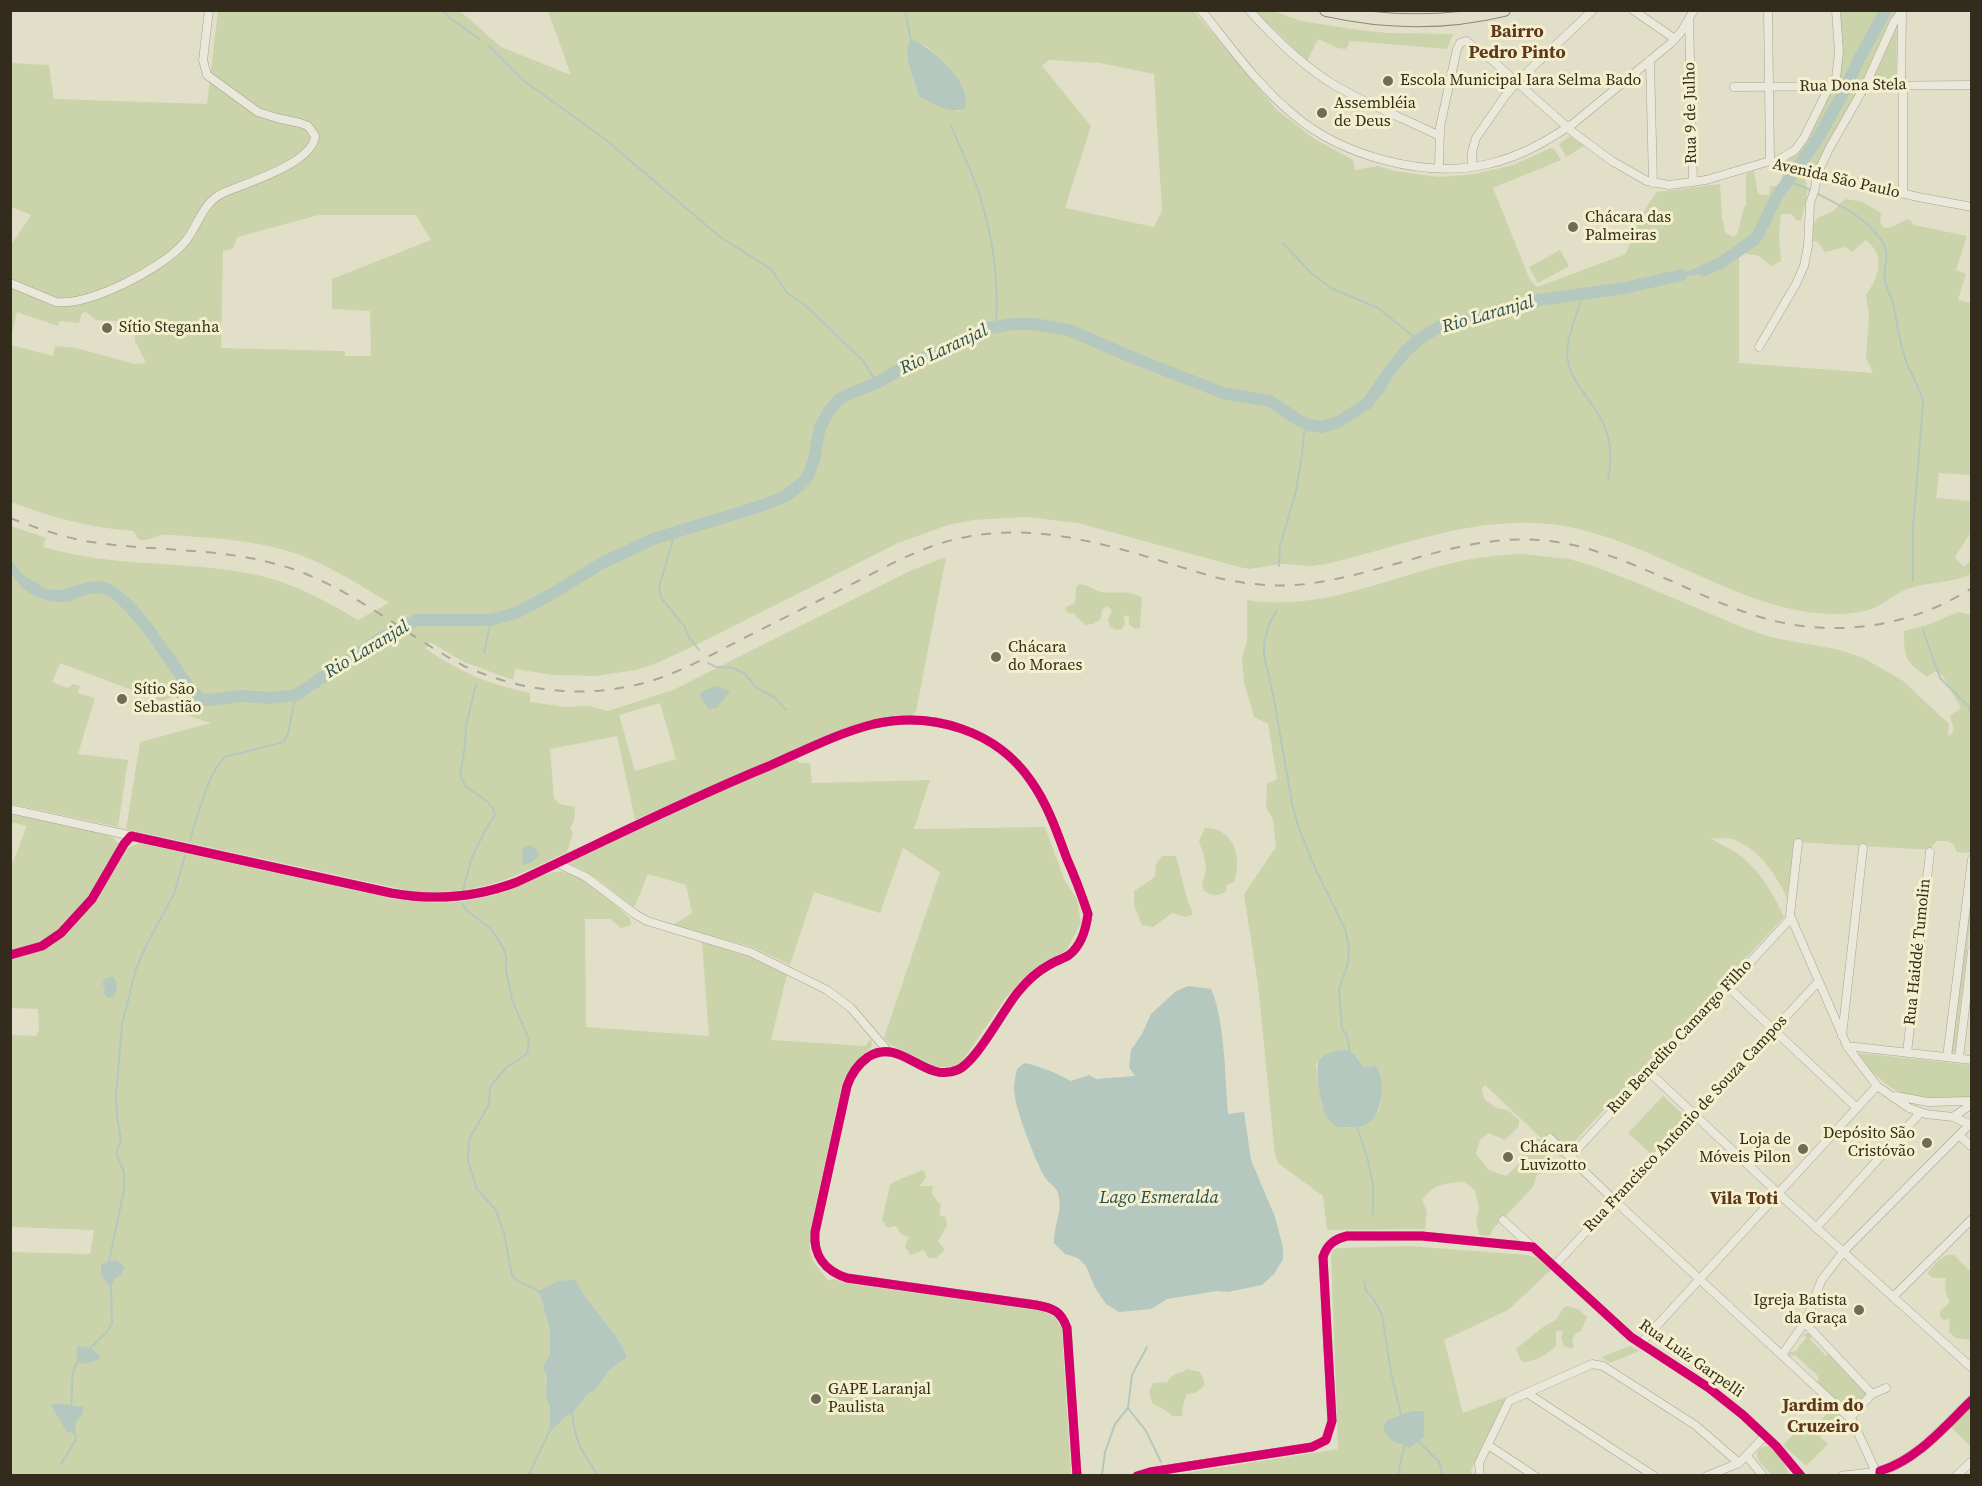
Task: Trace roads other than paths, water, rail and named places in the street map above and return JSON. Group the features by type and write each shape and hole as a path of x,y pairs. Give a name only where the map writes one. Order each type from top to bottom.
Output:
{"main road":[{"path":"1326,10 1357,16 1414,20 1472,16 1504,10"}],"street":[{"path":"10,283 56,302 64,303 86,300 122,284 157,265 183,245 198,217 212,200 224,192 270,176 295,160 315,142 315,136 308,126 258,112 207,75 202,60 209,10"},
{"path":"1201,10 1264,87 1288,111 1312,130 1375,159 1439,168 1472,167 1500,161 1525,152 1568,128 1678,36 1691,14"},
{"path":"1249,10 1285,46 1327,80 1440,136 1439,168"},
{"path":"1472,167 1472,152 1476,138 1493,113 1517,82 1593,10"},
{"name":"Rua 9 de Julho","path":"1633,10 1690,43"},
{"path":"1768,10 1768,87 1772,162 1795,150 1835,87 1839,52 1836,10"},
{"path":"1903,11 1903,194"},
{"path":"1759,346 1796,284 1804,266 1808,246 1810,209 1818,174 1860,86 1894,22 1903,11"},
{"name":"Rua 9 de Julho","path":"1691,14 1692,182"},
{"name":"Avenida São Paulo","path":"1440,136 1445,100 1457,49 1464,40 1470,42 1568,128 1612,161 1653,183 1669,185 1692,182 1772,162 1805,172 1971,207"},
{"path":"1650,60 1653,183"},
{"name":"Rua Dona Stela","path":"1734,87 1971,85"},
{"path":"10,809 391,893 427,898 464,896 517,882 557,863 727,783 846,733 882,723 918,720 950,725 981,737 995,745 1020,767 1047,807 1088,914 1084,933 1076,948 1069,955 1040,970 1026,983 964,1067 951,1072 935,1072 887,1050 851,1008 827,990 750,952 647,921 586,877 557,863"},
{"path":"10,955 42,946 61,933 92,899 131,836"},
{"path":"1782,1355 1805,1323 1820,1284 1843,1252 1970,1123 1953,1117 1920,1113 1889,1094 1877,1086 1846,1046 1790,917 1798,843"},
{"path":"1842,1037 1863,848"},
{"name":"Rua Haiddé Tumolin","path":"1907,1053 1930,852"},
{"path":"1947,1057 1971,859"},
{"name":"Rua Benedito Camargo Filho","path":"1570,1157 1790,917"},
{"path":"1959,1058 1971,951"},
{"name":"Rua Francisco Antonio de Souza Campos","path":"1554,1266 1818,982"},
{"path":"1727,986 1857,1108"},
{"path":"1846,1046 1971,1060"},
{"path":"887,1050 878,1052 860,1063 851,1074 815,1232 814,1243 817,1254 831,1271 847,1278 1036,1305 1056,1310 1067,1328 1077,1476"},
{"path":"1649,1072 1779,1194 1971,1368"},
{"path":"1640,1344 1877,1086"},
{"path":"1889,1094 1928,1102 1970,1106"},
{"path":"1953,1117 1970,1106"},
{"path":"1816,1228 1920,1113"},
{"path":"1959,1135 1971,1147"},
{"path":"1550,1138 1850,1418 1879,1473"},
{"path":"1893,1297 1971,1219"},
{"name":"Rua Luiz Garpelli","path":"1503,1220 1640,1344 1720,1396 1743,1414 1801,1476"},
{"path":"1137,1476 1150,1472 1312,1447 1326,1440 1332,1422 1323,1257 1331,1243 1338,1238 1410,1235 1533,1247"},
{"path":"1805,1323 1872,1394"},
{"path":"1479,1476 1479,1463 1507,1404 1512,1399 1592,1364 1603,1366 1695,1425 1738,1463"},
{"path":"1850,1418 1872,1394 1886,1389"},
{"path":"1527,1393 1654,1476"},
{"path":"1843,1476 1879,1473 1907,1458 1919,1450 1971,1400"},
{"path":"1707,1476 1738,1463 1765,1436"},
{"path":"1488,1445 1535,1476"},
{"path":"1747,1456 1763,1476"},
{"path":"1956,1476 1971,1461"}],"water":[{"path":"911,39 927,48 951,69 965,94 965,108 947,109 919,96 907,52"},
{"path":"1719,261 1719,267 1704,274 1665,278"},
{"path":"1391,369 1385,390 1379,398 1368,403 1368,392"},
{"path":"10,559 23,575 46,589 65,591 71,587 74,600 57,602 30,593 16,581 11,571"},
{"path":"715,686 730,691 717,708 709,709 700,696 701,692"},
{"path":"529,845 536,849 539,856 530,863 522,865 523,848"},
{"path":"113,977 117,984 116,989 113,997 108,998 102,984 106,978"},
{"name":"Lago Esmeralda","path":"1188,986 1211,989 1216,1002 1224,1050 1228,1114 1244,1112 1251,1160 1275,1217 1283,1247 1283,1259 1274,1274 1262,1285 1228,1292 1217,1291 1167,1299 1151,1309 1119,1312 1106,1304 1095,1288 1086,1266 1078,1258 1065,1254 1054,1243 1059,1212 1058,1193 1046,1179 1021,1120 1014,1087 1017,1069 1024,1063 1030,1064 1071,1081 1089,1075 1096,1079 1135,1076 1129,1067 1131,1050 1142,1034 1151,1014 1176,991"},
{"path":"1344,1050 1354,1054 1365,1067 1376,1066 1379,1072 1381,1100 1375,1117 1363,1126 1338,1128 1325,1114 1322,1102 1318,1075 1319,1061 1326,1054"},
{"path":"116,1260 125,1267 121,1275 115,1278 111,1288 101,1274 101,1264"},
{"path":"558,1281 576,1281 617,1337 627,1357 610,1370 596,1389 588,1394 572,1414 567,1415 549,1433 550,1408 546,1396 547,1377 543,1367 550,1354 550,1330 539,1291"},
{"path":"78,1346 90,1348 100,1355 99,1360 83,1364 78,1362 76,1350"},
{"path":"55,1403 83,1407 83,1413 76,1422 75,1434 65,1429 51,1405"},
{"path":"1412,1411 1423,1411 1424,1413 1424,1437 1409,1448 1390,1439 1383,1426 1387,1420"}],"waterway":[{"path":"443,10 451,19 479,39"},
{"path":"905,10 911,40"},
{"name":"Rio Laranjal","path":"1704,270 1719,264 1754,240 1759,233 1777,196 1817,140 1886,10"},
{"path":"489,46 523,80 606,140 720,237 771,269 787,293 805,305 863,361 877,383"},
{"path":"951,126 975,182 986,217 995,271 996,326"},
{"path":"1788,181 1811,190"},
{"path":"1816,193 1869,225 1885,247 1887,257 1885,281 1893,304 1903,352 1923,404 1913,528 1913,581"},
{"path":"1283,243 1311,273 1331,288 1378,308 1418,340"},
{"name":"Rio Laranjal","path":"59,596 94,588 104,588 114,593 138,617 190,689 201,700 240,696 271,698 296,695 383,637 417,620 491,620 516,613 602,563 653,539 761,506 786,496 808,476 820,427 838,400 877,383 912,362 963,343 989,328 1012,324 1033,324 1069,330 1223,393 1270,401 1300,421 1322,427 1338,422 1368,403 1405,352 1418,340 1442,325 1539,300 1625,288 1681,275"},
{"path":"1583,294 1569,337 1568,363 1577,383 1596,410 1606,430 1610,455 1608,481"},
{"path":"1279,566 1280,546 1296,491 1304,434 1310,425"},
{"path":"675,532 659,588 662,599 685,627 688,636 699,650"},
{"path":"1277,610 1270,622 1264,642 1264,655 1298,826 1315,868 1345,929 1349,948 1348,963 1339,989 1342,1028 1347,1036 1350,1052"},
{"path":"484,653 491,620"},
{"path":"1923,630 1940,678 1968,706 1972,716"},
{"path":"708,663 716,667 733,668 744,673 757,688 774,697 786,710"},
{"path":"463,890 471,860 495,815 488,802 466,787 460,775 466,726 476,684"},
{"path":"190,840 204,796 219,764 225,757 284,742 296,695"},
{"path":"109,1262 124,1190 124,1172 117,1156 121,1140 116,1095 122,1025 136,969 174,894 185,856"},
{"path":"463,904 465,909 491,929 504,949 512,1000 529,1039 527,1054 507,1067 490,1088 489,1104 469,1140 468,1161 477,1189 496,1210 504,1233 512,1276 540,1293"},
{"path":"1356,1123 1373,1185 1373,1214"},
{"path":"1364,1282 1366,1291 1373,1298 1382,1315 1401,1415"},
{"path":"89,1349 108,1331 112,1323 111,1286"},
{"path":"1102,1475 1105,1452 1115,1424 1128,1408 1132,1375 1147,1347"},
{"path":"71,1406 72,1376 79,1360"},
{"path":"1128,1408 1146,1431 1161,1462"},
{"path":"572,1412 578,1441 597,1476"},
{"path":"61,1464 76,1440 75,1432"},
{"path":"528,1476 549,1432"},
{"path":"1417,1440 1439,1462 1443,1476"},
{"path":"1400,1476 1399,1469 1405,1443"}],"railway":[{"path":"10,518 87,541 120,546 232,555 276,564 301,572 349,595 464,666 510,682 558,691 606,690 666,676 910,555 952,540 998,533 1062,536 1125,550 1218,578 1277,585 1301,585 1343,578 1430,554 1489,542 1519,539 1549,541 1565,543 1610,556 1754,615 1793,625 1820,628 1846,628 1899,620 1924,612 1972,588"}],"place":[{"name":"Escola Municipal Iara Selma Bado","path":"1388,81"},
{"name":"Assembléia de Deus","path":"1322,113"},
{"name":"Chácara das Palmeiras","path":"1573,227"},
{"name":"Sítio Steganha","path":"107,328"},
{"name":"Chácara do Moraes","path":"996,657"},
{"name":"Sítio São Sebastião","path":"122,699"},
{"name":"Depósito São Cristóvão","path":"1927,1143"},
{"name":"Loja de Móveis Pilon","path":"1803,1149"},
{"name":"Chácara Luvizotto","path":"1508,1157"},
{"name":"Igreja Batista da Graça","path":"1859,1310"},
{"name":"GAPE Laranjal Paulista","path":"816,1399"}],"district":[{"name":"Bairro Pedro Pinto","path":"1517,42"},
{"name":"Vila Toti","path":"1744,1199"},
{"name":"Jardim do Cruzeiro","path":"1823,1416"}]}
